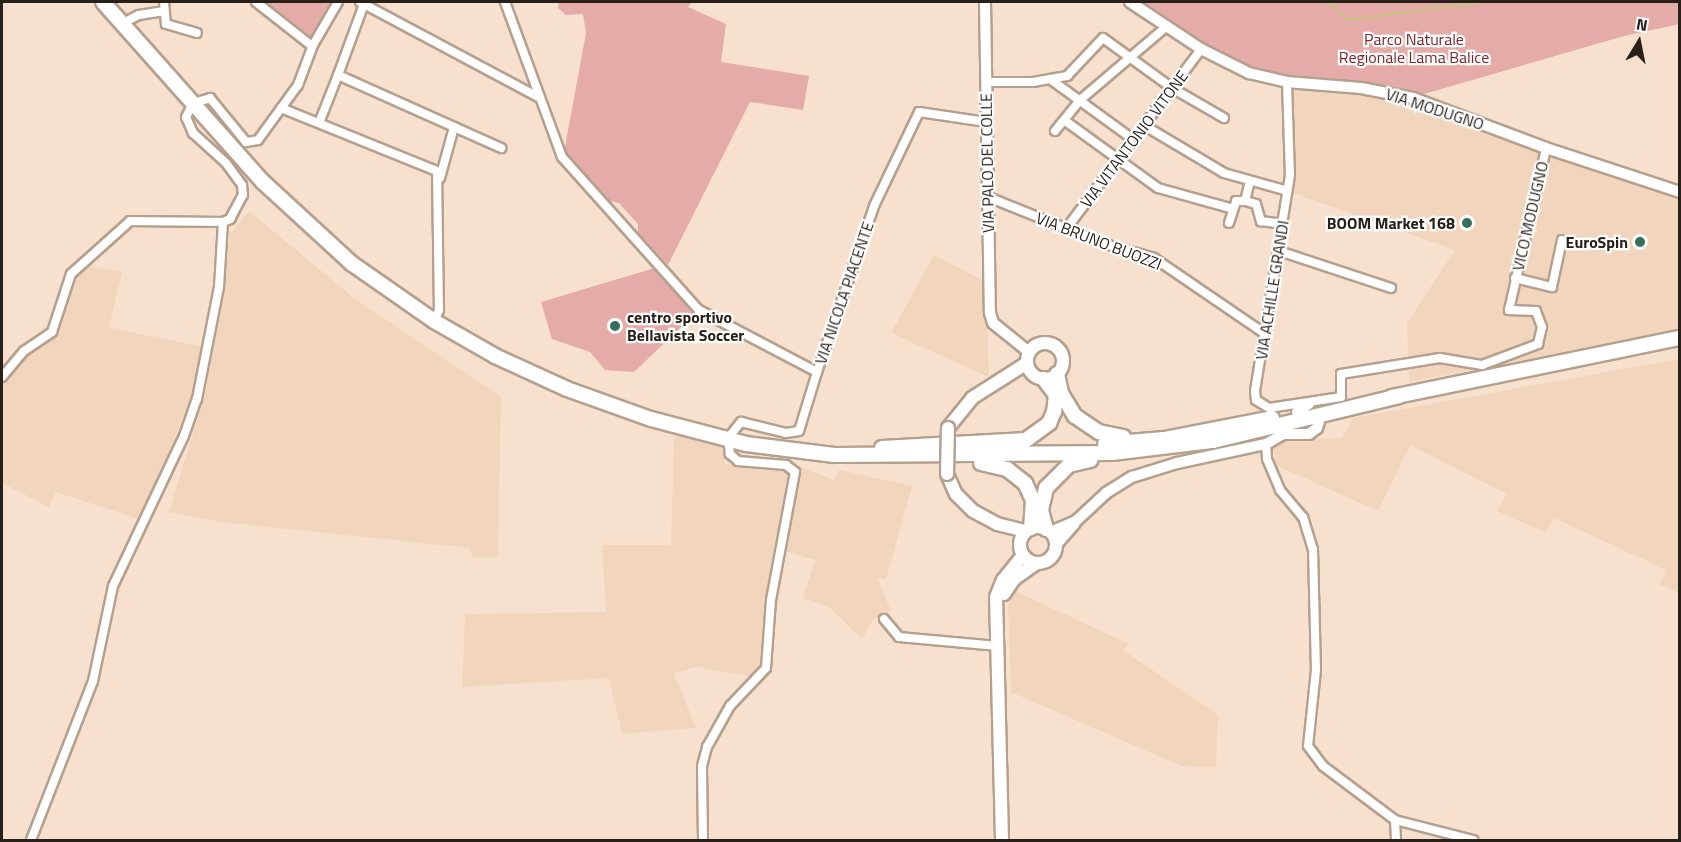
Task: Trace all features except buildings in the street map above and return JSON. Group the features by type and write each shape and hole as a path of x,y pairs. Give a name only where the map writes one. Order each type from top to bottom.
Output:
{"main road":[{"path":"103,2 301,219 351,263 434,321 495,356 567,389 651,419 771,448 895,464 985,463 1007,469 1030,492 1034,507 1022,552 998,588 1002,840"},
{"path":"853,457 1150,451 1270,427 1399,396 1680,338"},
{"path":"1037,563 1022,552 997,524 963,503 947,474 948,428 972,398 1002,379 1045,344 1056,348 1062,358 1050,377"},
{"path":"1030,358 1050,377 1071,410 1091,428 1106,435 1124,437 1247,423"},
{"path":"882,448 1026,440 1049,423 1054,412 1056,395 1050,377"},
{"path":"728,438 882,448 1120,443 1247,423 1303,408 1399,396"},
{"path":"998,618 1008,586 1037,563 1052,556 1056,545 1041,510 1046,488 1069,465 1195,449 1270,427"},
{"path":"997,524 1029,530 1048,530"}],"street":[{"path":"164,2 163,11 166,24 197,33"},
{"path":"256,2 312,46"},
{"path":"32,840 93,681 113,586 184,436 197,399 219,287 223,222 236,208 243,195 242,185 226,163 187,125 186,117 193,103 214,100 243,138 253,143 297,85 312,46 338,2"},
{"name":"VIA NICOLA PIACENTE","path":"505,2 562,157 699,310 817,372 874,206 919,112 986,122"},
{"name":"VIA PALO DEL COLLE","path":"985,2 986,122 993,323 1015,340 1030,358"},
{"name":"VIA MODUGNO","path":"1130,2 1201,49 1249,73 1287,82 1390,92 1546,148 1680,192"},
{"path":"319,123 362,3 540,98"},
{"path":"123,23 139,15 163,11"},
{"path":"1055,132 1079,101 1167,26"},
{"path":"986,82 1066,76 1103,38 1172,88 1224,118"},
{"name":"VIA VITANTONIO VITONE","path":"1066,229 1201,49"},
{"path":"338,75 501,148"},
{"path":"1050,79 1134,140"},
{"name":"VIA ACHILLE GRANDI","path":"1287,82 1288,190 1280,251 1264,333 1256,400 1269,408 1303,408 1341,398 1342,388"},
{"path":"281,108 437,171 440,179"},
{"path":"1064,120 1118,162 1158,188 1233,209"},
{"path":"1145,126 1224,173 1250,182 1288,190"},
{"path":"434,321 439,310 440,179 454,127"},
{"name":"VICO MODUGNO","path":"1342,388 1341,374 1440,358 1482,364 1495,357 1531,349 1542,336 1539,316 1536,311 1509,310 1546,148"},
{"path":"1245,201 1250,182"},
{"name":"VIA BRUNO BUOZZI","path":"988,197 1066,229 1154,258 1264,333"},
{"path":"1229,223 1236,201 1245,201 1256,204 1261,220 1283,224"},
{"path":"2,377 24,351 56,326 71,274 130,221 223,222"},
{"path":"1515,281 1552,287 1562,240"},
{"path":"1280,251 1391,288"},
{"path":"703,840 702,766 707,747 730,706 766,668 771,600 795,472 786,465 738,461 730,454 728,438 741,422 786,433 799,431 817,372"},
{"path":"1056,545 1076,521 1106,493 1132,477 1177,463 1266,444 1283,434 1314,432 1321,415"},
{"path":"1266,444 1267,459 1280,490 1304,517 1313,549 1316,670 1308,746 1323,766 1395,820 1473,840"},
{"path":"1048,530 1076,521"},
{"path":"884,619 899,637 998,646"},
{"path":"1395,820 1396,840"}],"shaded area":[{"path":"1290,76 1403,90 1679,188 1679,330 1409,382 1407,323 1455,250 1293,193"},
{"path":"249,211 354,298 501,397 498,557 473,558 469,548 221,522 169,512 206,391 230,234"},
{"path":"934,255 986,282 989,377 891,333"},
{"path":"87,265 122,272 109,328 204,347 193,391 142,520 56,492 49,507 2,483 2,381 6,381 23,357 60,330 73,280"},
{"path":"1679,359 1679,593 1659,584 1666,570 1554,518 1545,532 1497,511 1507,494 1410,445 1378,511 1277,466 1272,445 1292,440 1342,438 1353,418"},
{"path":"674,435 723,445 725,464 801,467 834,480 839,470 912,486 886,579 877,578 891,611 873,620 862,639 829,607 803,598 815,560 786,551 766,679 697,667 674,673 696,728 622,734 609,678 462,687 465,614 606,612 602,545 671,545"},
{"path":"1015,591 1129,644 1123,650 1218,715 1216,767 1182,766 1011,692 1008,606"}],"green space":[{"path":"260,2 333,2 310,42"},
{"path":"559,2 692,2 688,7 726,24 721,62 809,76 803,110 750,102 668,265 638,232 638,224 619,203 609,201 564,152 586,33 583,14 566,15 558,8"},
{"name":"Parco Naturale Regionale Lama Balice","path":"1132,2 1679,2 1680,24 1624,36 1417,96 1298,78 1221,60"},
{"name":"centro sportivo Bellavista Soccer","path":"658,267 695,314 634,372 605,370 590,352 552,339 541,302"}],"waterway":[{"path":"1328,2 1348,20 1483,2"}],"place":[{"name":"BOOM Market 168","path":"1467,223"},
{"name":"EuroSpin","path":"1640,242"},
{"name":"centro sportivo Bellavista Soccer","path":"615,326"}]}
